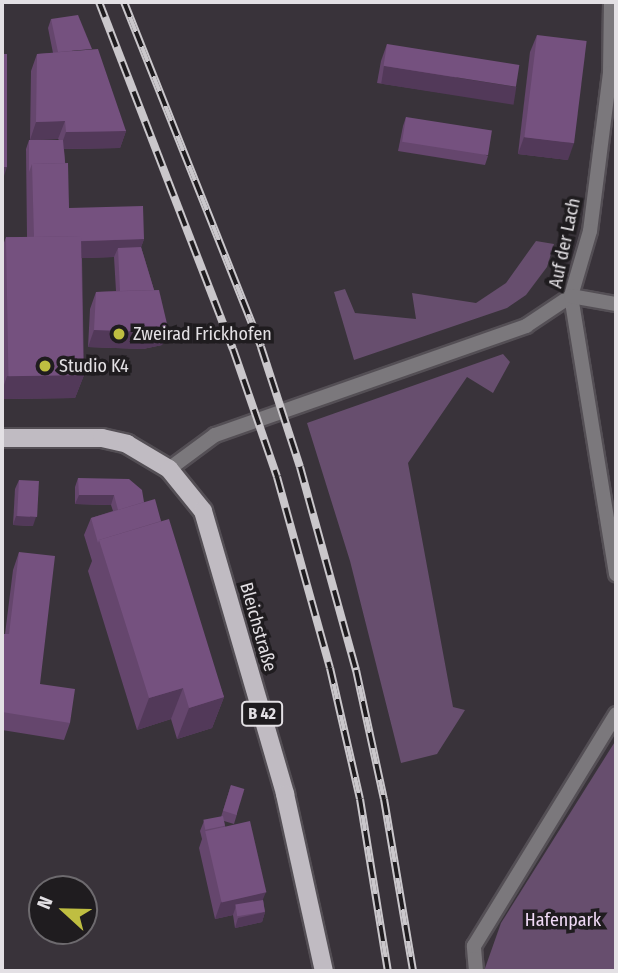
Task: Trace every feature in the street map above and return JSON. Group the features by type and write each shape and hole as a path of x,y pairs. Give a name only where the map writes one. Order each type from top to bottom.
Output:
{"main road":[{"name":"B 42","path":"2,438 102,438 148,453 169,469"},
{"name":"Bleichstraße","path":"169,469 203,512 285,794 324,971"}],"street":[{"name":"Auf der Lach","path":"611,2 610,73 590,231 571,296 616,574"},
{"path":"169,469 215,435 526,326 571,296 616,303"},
{"path":"476,971 474,946 616,714"}],"green space":[{"path":"536,241 554,244 547,267 526,295 507,308 354,360 334,292 345,289 355,313 416,319 412,293 476,303 506,283"},
{"path":"503,354 510,362 493,393 467,377 408,463 453,707 465,710 437,754 401,763 350,561 307,423"},
{"name":"Hafenpark","path":"616,740 616,971 484,971 501,923"}],"building":[{"path":"78,15 92,49 58,52 51,19"},
{"path":"537,35 587,41 574,143 524,137"},
{"path":"387,44 519,65 516,87 384,66"},
{"path":"98,49 126,131 66,132 65,121 36,122 37,54"},
{"path":"2,54 7,54 7,167 2,167"},
{"path":"406,117 492,131 488,155 402,142"},
{"path":"29,140 63,140 65,163 32,164 29,172"},
{"path":"68,163 69,208 143,206 144,239 81,241 81,236 34,237 32,164"},
{"path":"81,236 83,375 8,376 6,237"},
{"path":"141,247 154,290 120,291 118,248"},
{"path":"159,290 168,328 149,332 94,330 96,292"},
{"path":"78,478 129,479 142,490 144,502 118,510 114,495 79,495"},
{"path":"19,480 39,481 37,517 17,516"},
{"path":"155,499 161,521 99,540 98,543 91,518"},
{"path":"169,519 224,697 189,708 183,688 149,698 99,540"},
{"path":"19,552 55,556 40,684 75,689 70,723 2,712 2,634 9,634"},
{"path":"231,785 244,789 236,815 223,811"},
{"path":"223,816 225,826 205,830 203,820"},
{"path":"250,821 266,892 222,902 205,831"},
{"path":"263,900 265,912 237,916 235,904"}],"railway":[{"path":"99,2 233,349 277,477 330,668 360,799 388,971"},
{"path":"124,2 261,347 300,467 356,670 384,799 413,971"}],"place":[{"name":"Zweirad Frickhofen","path":"119,334"},
{"name":"Studio K4","path":"45,366"}]}
